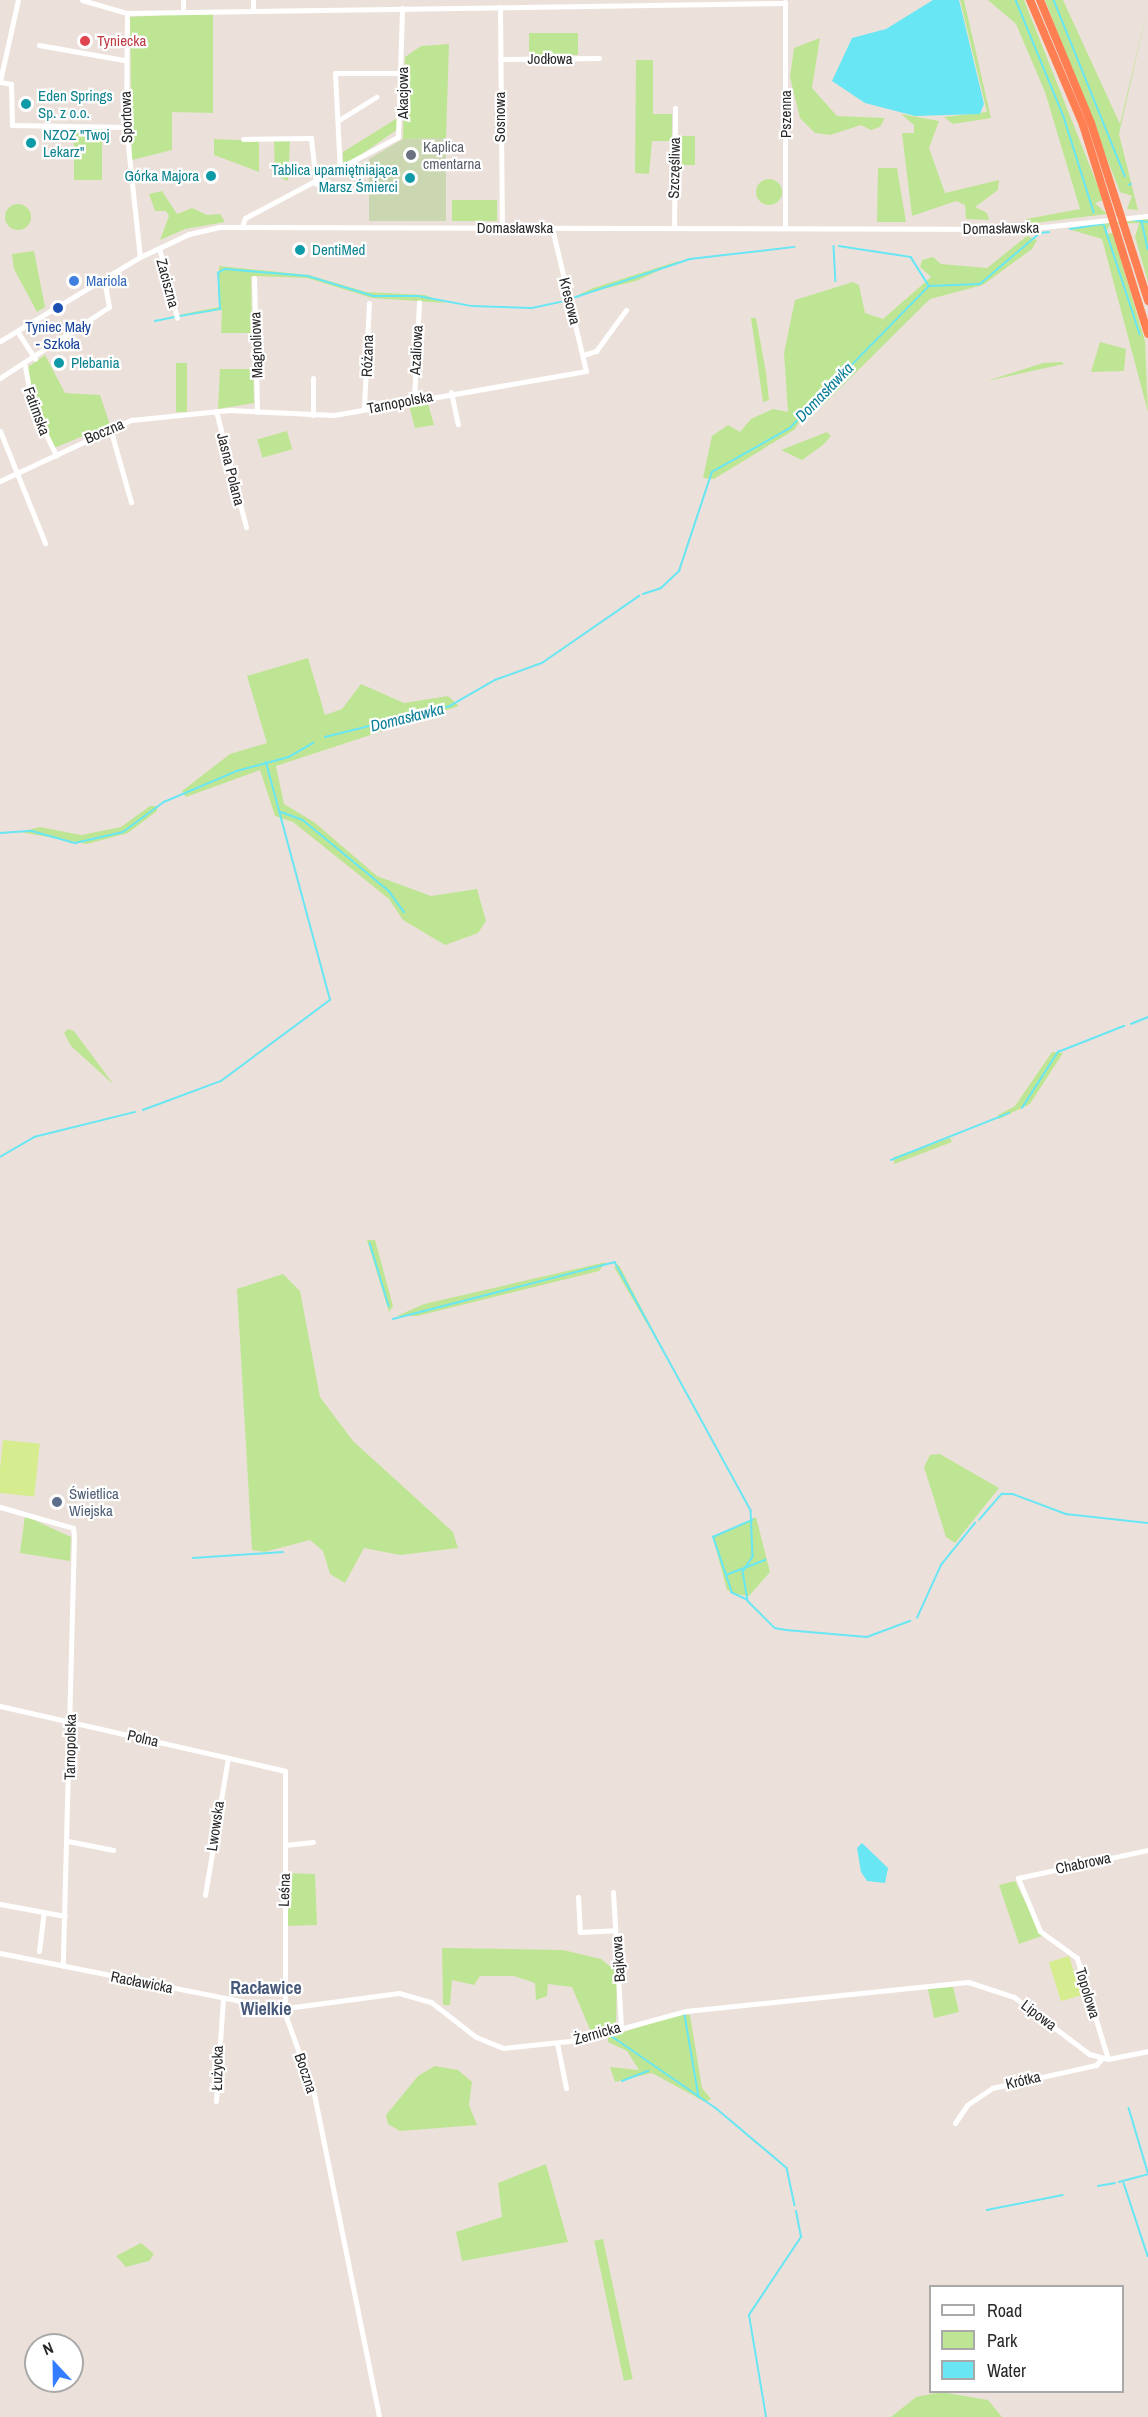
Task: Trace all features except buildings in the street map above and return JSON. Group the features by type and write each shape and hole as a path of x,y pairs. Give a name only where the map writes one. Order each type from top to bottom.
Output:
{"highway":[{"path":"1030,0 1116,207"},
{"path":"1040,0 1116,207 1148,334"},
{"path":"1123,231 1148,301"}],"street":[{"path":"18,0 0,82 11,84 12,125 126,127"},
{"path":"82,0 126,13 253,9 500,7 540,9 784,2"},
{"path":"183,0 183,12"},
{"path":"253,0 253,9"},
{"path":"307,0 307,9"},
{"path":"391,0 391,8"},
{"path":"540,9 541,0"},
{"name":"Pszenna","path":"784,2 786,228"},
{"name":"Sosnowa","path":"500,7 502,228"},
{"name":"Akacjowa","path":"242,227 247,217 340,172 400,134 403,73 402,8"},
{"name":"Sportowa","path":"126,13 124,60 126,127 140,257"},
{"path":"39,45 124,60"},
{"name":"Jodłowa","path":"500,59 599,58"},
{"path":"340,172 335,73 403,73"},
{"path":"339,120 376,97"},
{"name":"Szczęśliwa","path":"674,228 675,108"},
{"path":"243,139 311,138 316,184"},
{"name":"Domasławska","path":"0,341 140,257 199,231 242,227 1058,226 1148,216"},
{"name":"Kresowa","path":"552,228 583,355 586,371 582,372"},
{"name":"Zaciszna","path":"159,248 177,318"},
{"path":"0,378 25,366 109,307 104,278"},
{"name":"Magnoliowa","path":"254,278 257,412"},
{"name":"Azaliowa","path":"414,398 418,302"},
{"name":"Różana","path":"364,408 369,303"},
{"path":"583,355 596,351 626,310"},
{"path":"17,331 35,359"},
{"name":"Fatimska","path":"25,366 32,406 56,455"},
{"name":"Tarnopolska","path":"216,411 313,415 582,372"},
{"path":"313,378 313,415"},
{"path":"451,392 458,424"},
{"name":"Boczna","path":"0,481 131,420 216,411"},
{"name":"Jasna Polana","path":"216,411 246,527"},
{"path":"110,428 131,502"},
{"path":"0,431 19,473 45,543"},
{"name":"Tarnopolska","path":"0,1507 73,1528 71,1722 63,1966"},
{"name":"Polna","path":"0,1706 285,1771"},
{"name":"Lwowska","path":"205,1895 228,1758"},
{"name":"Leśna","path":"285,1771 285,2009"},
{"path":"68,1840 113,1850"},
{"path":"285,1845 313,1842"},
{"name":"Chabrowa","path":"1018,1878 1148,1850"},
{"name":"Topolowa","path":"1018,1878 1040,1931 1077,1958 1105,2059"},
{"name":"Bajkowa","path":"613,1892 621,2026"},
{"path":"578,1897 580,1932 615,1930"},
{"path":"0,1904 65,1916"},
{"path":"39,1951 44,1912"},
{"name":"Racławicka","path":"0,1953 285,2009"},
{"name":"Lipowa","path":"924,1984 968,1982 1005,1993 1105,2059"},
{"name":"Żernicka","path":"285,2009 399,1993 437,2006 491,2045 557,2043 686,2011 924,1984"},
{"name":"Łużycka","path":"216,2102 223,1998"},
{"name":"Boczna","path":"285,2009 323,2138 379,2417"},
{"path":"557,2043 566,2088"},
{"path":"1105,2059 1148,2051"},
{"name":"Krótka","path":"955,2123 967,2105 993,2088 1096,2065 1105,2059"}],"green space":[{"path":"960,0 964,0 991,118 953,124 944,117 987,112"},
{"path":"988,0 1024,0 1101,194 1103,200 1095,203 1107,214 1026,224 1026,219 1080,209 1045,92 1016,24"},
{"path":"1045,0 1063,0 1120,124 1148,6 1119,134 1138,210 1127,209 1132,196 1120,192"},
{"path":"213,12 213,113 172,112 172,150 132,160 130,17"},
{"path":"529,33 578,33 578,55 529,55"},
{"path":"820,38 812,88 837,116 885,118 880,127 871,130 861,125 830,135 815,133 800,118 790,77 794,48"},
{"path":"449,44 446,138 403,139 405,57 421,46"},
{"path":"636,60 653,60 653,114 672,114 672,141 652,141 649,174 635,173"},
{"path":"397,75 401,127 343,167 343,152 399,117"},
{"path":"901,114 939,121 929,148 945,193 999,180 998,190 975,207 987,213 989,220 966,219 965,205 956,201 912,216 902,133 914,133 914,125"},
{"path":"74,129 102,129 102,180 74,180"},
{"path":"677,136 695,136 695,165 677,165"},
{"path":"446,138 446,221 369,221 369,159 403,139"},
{"path":"214,139 259,141 259,172 214,155"},
{"path":"274,141 290,141 288,181 275,175"},
{"path":"878,168 897,168 906,222 877,222"},
{"path":"769,179 778,183 782,192 778,201 769,205 760,201 756,192 760,183"},
{"path":"162,191 177,214 192,208 207,215 220,214 225,222 185,229 160,240 169,216 166,211 155,211 149,194"},
{"path":"452,200 497,200 497,221 452,221"},
{"path":"18,204 27,208 31,217 27,226 18,230 9,226 5,217 9,208"},
{"path":"1132,217 1148,219 1148,282 1135,237 1139,223 1110,224 1105,234 1113,233 1145,341 1148,412 1102,239 1068,229"},
{"path":"1027,236 1037,240 1032,249 983,285 930,299 822,406 808,410 794,430 714,479 703,478 712,436 728,425 740,432 751,419 773,409 788,412 784,353 795,300 853,282 859,285 865,313 883,319 931,277 920,267 922,260 933,257 941,264 987,268"},
{"path":"34,251 45,307 37,312 14,269 12,254"},
{"path":"682,260 636,281 578,295 593,288"},
{"path":"219,266 309,275 366,292 425,295 446,303 372,298 307,278 251,276 252,333 221,333 222,310 178,315 219,307"},
{"path":"751,318 756,318 766,372 769,400 763,402"},
{"path":"1100,342 1126,349 1124,371 1091,372"},
{"path":"45,355 65,393 100,395 110,425 54,448 29,384 28,367"},
{"path":"1062,362 1064,364 987,381 1043,363"},
{"path":"176,363 187,363 187,412 176,412"},
{"path":"220,369 253,369 254,403 218,409"},
{"path":"427,400 434,425 415,428 408,402"},
{"path":"287,431 292,449 262,458 257,440"},
{"path":"827,432 831,436 823,445 802,460 781,450"},
{"path":"308,658 325,715 342,709 361,684 404,703 448,696 459,706 276,766 284,804 314,822 377,876 431,896 477,889 486,921 478,933 445,945 403,920 389,899 293,822 275,816 260,770 186,797 182,791 230,754 267,743 247,676"},
{"path":"150,806 157,806 157,811 128,833 87,844 20,832 40,827 81,835 121,827"},
{"path":"68,1029 74,1031 114,1085 71,1046 64,1033"},
{"path":"1052,1052 1063,1053 1030,1104 999,1119 998,1115 1015,1106"},
{"path":"950,1138 952,1142 894,1164 894,1157"},
{"path":"367,1240 375,1240 393,1306 389,1312"},
{"path":"606,1262 599,1271 417,1316 397,1316 424,1304"},
{"path":"619,1265 666,1355 668,1360 614,1267"},
{"path":"283,1274 300,1291 320,1397 353,1441 453,1532 458,1548 400,1555 364,1548 345,1583 330,1574 323,1551 310,1540 264,1552 252,1550 237,1289"},
{"path":"3,1440 40,1444 34,1497 0,1493"},
{"path":"940,1454 999,1488 955,1543 946,1537 924,1467 930,1455"},
{"path":"25,1516 71,1537 70,1561 20,1553"},
{"path":"756,1517 770,1572 749,1596 736,1594 727,1590 713,1538"},
{"path":"287,1873 315,1874 317,1925 285,1926"},
{"path":"1015,1881 1042,1936 1019,1944 999,1885"},
{"path":"442,1948 563,1950 601,1959 617,1972 616,2022 591,2032 572,1987 548,1984 547,1996 536,2000 535,1983 514,1976 480,1976 474,1985 452,1980 450,2005 443,2005"},
{"path":"1069,1956 1081,1995 1061,2001 1049,1962"},
{"path":"953,1987 959,2012 934,2018 928,1989"},
{"path":"678,2015 690,2015 702,2088 711,2099 705,2102 652,2073 615,2082 610,2067 639,2070 627,2051 608,2042 608,2037"},
{"path":"435,2066 458,2070 472,2082 469,2105 477,2125 400,2131 388,2124 386,2115 418,2076"},
{"path":"546,2164 568,2242 462,2261 456,2232 502,2217 498,2183"},
{"path":"603,2239 633,2379 624,2381 594,2241"},
{"path":"141,2243 154,2254 149,2261 126,2267 116,2256"},
{"path":"947,2393 988,2400 1002,2417 891,2417 916,2397"}],"water":[{"path":"933,0 959,0 984,104 980,114 915,116 865,103 832,81 852,38 886,29"},
{"path":"862,1843 888,1868 885,1883 867,1881 861,1872 857,1848"}],"waterway":[{"path":"1016,0 1064,117 1094,212"},
{"path":"1054,0 1125,176"},
{"name":"Domasławka","path":"1134,220 1148,222"},
{"path":"1142,221 1148,249"},
{"name":"Domasławka","path":"1070,229 1102,224"},
{"path":"1104,224 1140,334"},
{"name":"Domasławka","path":"643,594 661,588 679,571 712,472 790,428 929,286 980,284 1040,233 1049,232"},
{"path":"834,246 836,281"},
{"path":"839,246 911,257 929,286"},
{"path":"573,298 690,259 794,247"},
{"path":"180,316 220,309 218,273 225,269 308,276 374,296 418,296 472,306 532,308 566,301"},
{"path":"155,321 175,317"},
{"name":"Domasławka","path":"325,737 450,706 495,680 542,663 639,596"},
{"name":"Domasławka","path":"0,833 32,831 75,843 123,832 164,802 237,771 289,757 313,743"},
{"path":"143,1110 221,1081 330,1000 266,762"},
{"path":"281,812 303,820 389,891 404,912"},
{"path":"1131,1024 1148,1017"},
{"path":"1022,1108 1058,1052 1124,1026"},
{"path":"0,1157 34,1137 135,1112"},
{"path":"891,1160 1009,1113"},
{"path":"370,1243 389,1306"},
{"path":"393,1319 615,1262 751,1510 753,1557 743,1572 748,1601 775,1628 786,1630 867,1637 910,1621"},
{"path":"979,1520 1002,1494 1013,1494 1066,1514 1148,1523"},
{"path":"747,1600 732,1593 713,1537 752,1520"},
{"path":"917,1618 941,1565 975,1523"},
{"path":"193,1558 283,1552"},
{"path":"726,1575 765,1560"},
{"path":"685,2015 699,2097"},
{"path":"610,2035 716,2108 787,2168 795,2205"},
{"path":"622,2081 648,2071"},
{"path":"1129,2108 1148,2172"},
{"path":"1119,2182 1148,2174"},
{"path":"1098,2186 1115,2183"},
{"path":"1124,2183 1148,2256"},
{"path":"987,2210 1063,2195"},
{"path":"766,2417 749,2315 801,2237 796,2211"}],"place":[{"name":"Tyniecka","path":"85,41"},
{"name":"Eden Springs Sp. z o.o.","path":"26,104"},
{"name":"NZOZ \"Twoj Lekarz\"","path":"31,143"},
{"name":"Kaplica cmentarna","path":"411,155"},
{"name":"Górka Majora","path":"211,176"},
{"name":"Tablica upamiętniająca Marsz Śmierci","path":"410,178"},
{"name":"DentiMed","path":"300,250"},
{"name":"Mariola","path":"74,281"},
{"name":"Tyniec Mały - Szkoła","path":"58,308"},
{"name":"Plebania","path":"59,363"},
{"name":"Świetlica Wiejska","path":"57,1502"}],"district":[{"name":"Racławice Wielkie","path":"266,1999"}]}
